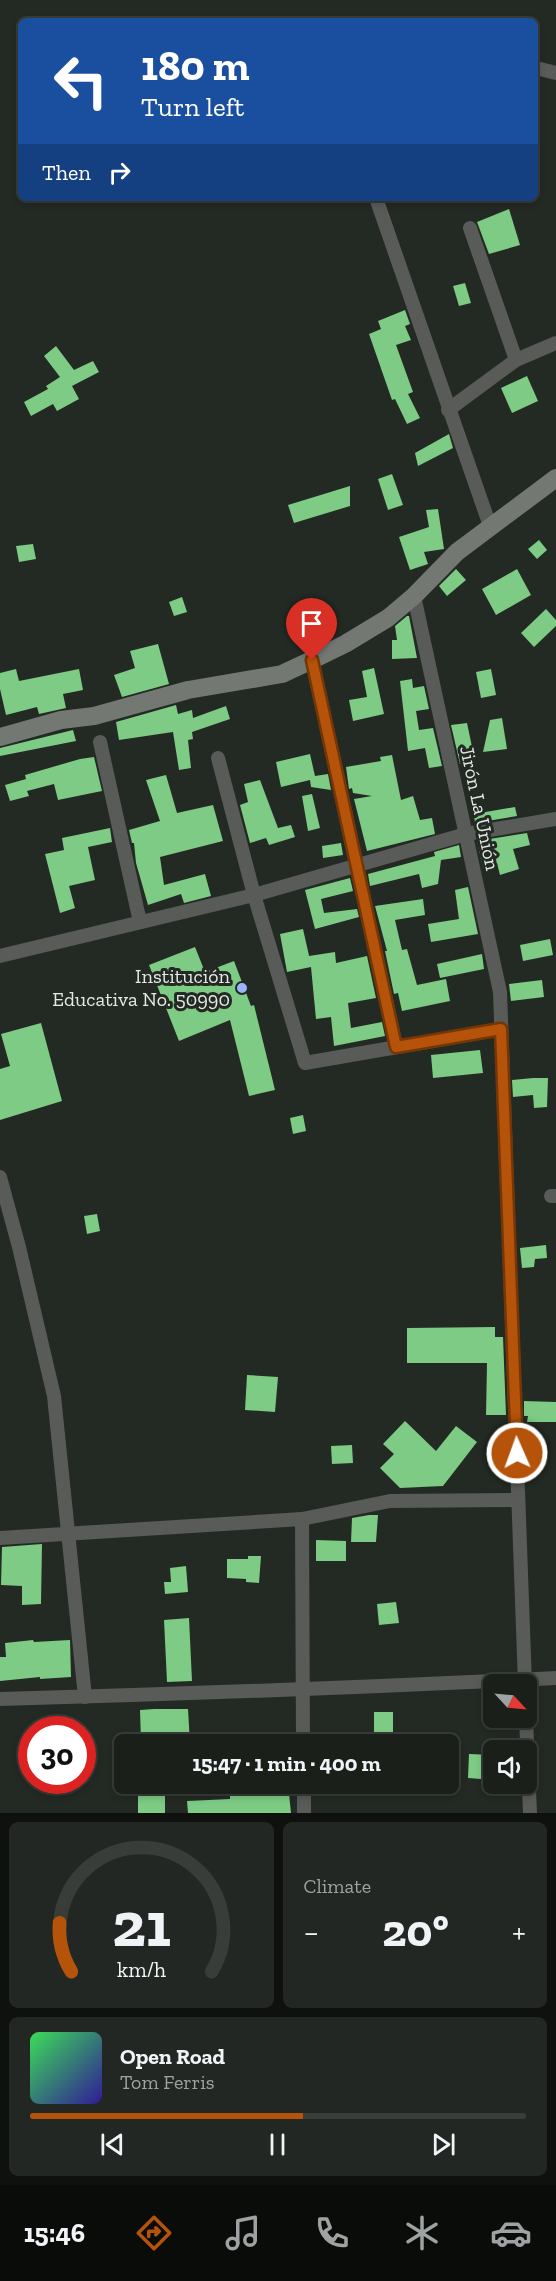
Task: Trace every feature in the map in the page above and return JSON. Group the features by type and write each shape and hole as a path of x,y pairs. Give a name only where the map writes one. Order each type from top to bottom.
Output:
{"street":[{"path":"538,68 556,72"},
{"path":"377,201 490,526"},
{"path":"470,228 516,360"},
{"path":"448,410 516,360 556,343"},
{"path":"0,737 61,720 94,716 188,690 282,674 345,644 388,618 414,596 457,552 556,478"},
{"name":"Jirón La Unión","path":"414,596 500,992 525,1674"},
{"path":"312,660 396,1047"},
{"path":"100,742 140,922"},
{"path":"218,758 254,895 305,1063 501,1029"},
{"path":"0,956 254,895 466,834 556,819"},
{"path":"0,1177 54,1396 85,1697"},
{"path":"0,1538 302,1519 390,1501 518,1500"},
{"path":"302,1519 303,1734"},
{"path":"537,1680 556,1678"},
{"path":"0,1699 483,1684"},
{"path":"526,1728 530,1813"},
{"path":"304,1794 304,1813"}],"building":[{"path":"509,209 520,245 489,254 477,222"},
{"path":"465,283 471,303 459,306 453,286"},
{"path":"405,310 410,324 405,326 411,340 396,345 413,392 408,394 420,418 407,424 395,399 392,400 369,334 381,329 378,321"},
{"path":"56,346 74,370 93,361 99,372 72,386 79,399 57,411 53,404 31,416 24,402 48,389 46,386 60,377 44,356"},
{"path":"527,376 538,401 512,413 501,388"},
{"path":"449,434 453,448 418,466 415,453"},
{"path":"392,474 403,505 388,510 378,479"},
{"path":"350,486 350,506 294,523 288,505"},
{"path":"438,509 444,549 424,552 428,564 410,570 399,537 429,527 426,510"},
{"path":"539,540 547,550 537,559 528,549"},
{"path":"33,544 36,559 19,562 16,546"},
{"path":"456,569 466,580 447,596 439,586"},
{"path":"517,569 531,595 496,615 482,589"},
{"path":"182,597 187,612 174,616 169,602"},
{"path":"546,609 556,620 556,626 534,647 521,633"},
{"path":"409,616 417,658 392,659 392,640 397,640 395,626"},
{"path":"158,644 169,684 122,697 114,675 135,668 130,651"},
{"path":"374,668 384,714 353,721 349,700 367,697 362,671"},
{"path":"16,669 19,681 79,669 83,690 63,694 66,708 39,714 37,707 6,715 0,689 0,673"},
{"path":"491,669 496,695 481,698 476,672"},
{"path":"412,679 413,688 424,686 429,709 416,711 419,730 433,728 442,766 429,768 425,748 408,751 400,681"},
{"path":"176,705 178,714 192,710 193,718 226,706 230,719 192,732 193,739 188,740 191,768 179,770 173,732 119,740 116,722"},
{"path":"502,718 507,749 483,752 490,720"},
{"path":"467,723 475,761 460,764 451,725"},
{"path":"73,730 76,741 0,756 0,748"},
{"path":"310,754 315,776 328,774 331,790 311,787 310,780 281,787 276,762"},
{"path":"392,755 401,800 413,796 420,820 432,818 435,834 367,851 354,799 372,796 353,793 352,788 349,789 346,767 381,761 380,757"},
{"path":"94,757 102,791 58,800 54,784 27,791 29,796 10,801 5,785 26,779 25,775"},
{"path":"166,775 177,813 213,805 223,841 160,857 164,885 205,874 211,896 184,903 181,894 148,905 129,830 160,821 146,780"},
{"path":"260,780 278,828 291,825 295,837 269,845 266,838 250,843 240,805 248,802 244,784"},
{"path":"312,794 320,828 308,831 302,796"},
{"path":"515,807 517,816 475,823 474,814"},
{"path":"110,828 112,842 88,847 95,880 69,886 75,908 60,913 45,854 64,850 62,838"},
{"path":"527,833 530,845 513,849 519,869 500,875 497,863 483,868 477,841"},
{"path":"341,843 343,855 323,858 322,846"},
{"path":"459,845 461,857 441,860 438,884 422,888 419,874 370,886 368,874 435,856 434,852"},
{"path":"350,878 353,891 321,899 324,913 357,909 359,917 315,929 305,890"},
{"path":"468,887 478,934 431,942 428,924 459,919 455,890"},
{"path":"423,899 425,915 395,920 402,950 407,949 417,985 446,979 450,1001 402,1011 398,993 394,994 385,951 387,951 375,906"},
{"path":"303,929 309,956 335,952 336,963 367,956 376,998 348,1003 351,1028 382,1022 385,1036 334,1046 331,1017 316,1019 311,967 287,972 280,934"},
{"path":"550,939 553,955 523,961 520,945"},
{"path":"195,947 205,972 234,961 251,1006 254,1005 275,1090 249,1096 230,1020 179,1041 149,965"},
{"path":"482,954 484,969 440,978 437,964"},
{"path":"542,980 544,997 511,1001 509,984"},
{"path":"41,1023 62,1101 0,1120 0,1069 10,1066 1,1034"},
{"path":"480,1050 483,1073 433,1078 431,1055"},
{"path":"548,1078 547,1107 534,1108 533,1095 513,1097 512,1080"},
{"path":"303,1115 306,1131 293,1134 290,1118"},
{"path":"97,1214 100,1231 87,1234 84,1216"},
{"path":"546,1245 547,1258 535,1259 534,1267 522,1268 520,1248"},
{"path":"495,1327 495,1337 503,1337 506,1415 486,1415 487,1363 407,1363 407,1328"},
{"path":"247,1375 278,1377 275,1412 245,1410"},
{"path":"524,1401 556,1402 556,1422 527,1422 528,1416 524,1416"},
{"path":"405,1421 436,1451 456,1426 477,1442 443,1486 400,1488 380,1468 394,1454 383,1444"},
{"path":"352,1445 353,1463 332,1464 331,1446"},
{"path":"378,1515 376,1542 351,1542 352,1518"},
{"path":"316,1540 346,1541 346,1561 316,1561"},
{"path":"42,1544 41,1604 22,1605 22,1586 1,1585 2,1547"},
{"path":"248,1556 261,1556 259,1583 246,1582 246,1579 227,1578 227,1559 248,1559"},
{"path":"186,1566 188,1592 165,1594 164,1582 171,1582 170,1568"},
{"path":"396,1602 399,1623 379,1625 377,1604"},
{"path":"189,1618 192,1681 167,1682 164,1620"},
{"path":"33,1640 34,1642 70,1640 71,1677 0,1681 0,1657 6,1657 5,1643"},
{"path":"188,1709 189,1734 141,1734 140,1710"},
{"path":"374,1712 393,1712 393,1734 374,1734"},
{"path":"469,1754 483,1755 483,1779 468,1778"},
{"path":"138,1794 165,1794 165,1813 138,1813"},
{"path":"230,1794 289,1794 291,1813 188,1813 187,1801 230,1799"}],"place":[{"name":"Institución Educativa No. 50990","path":"242,988"}],"route":[{"path":"312,660 396,1047 501,1029 517,1453"}]}
